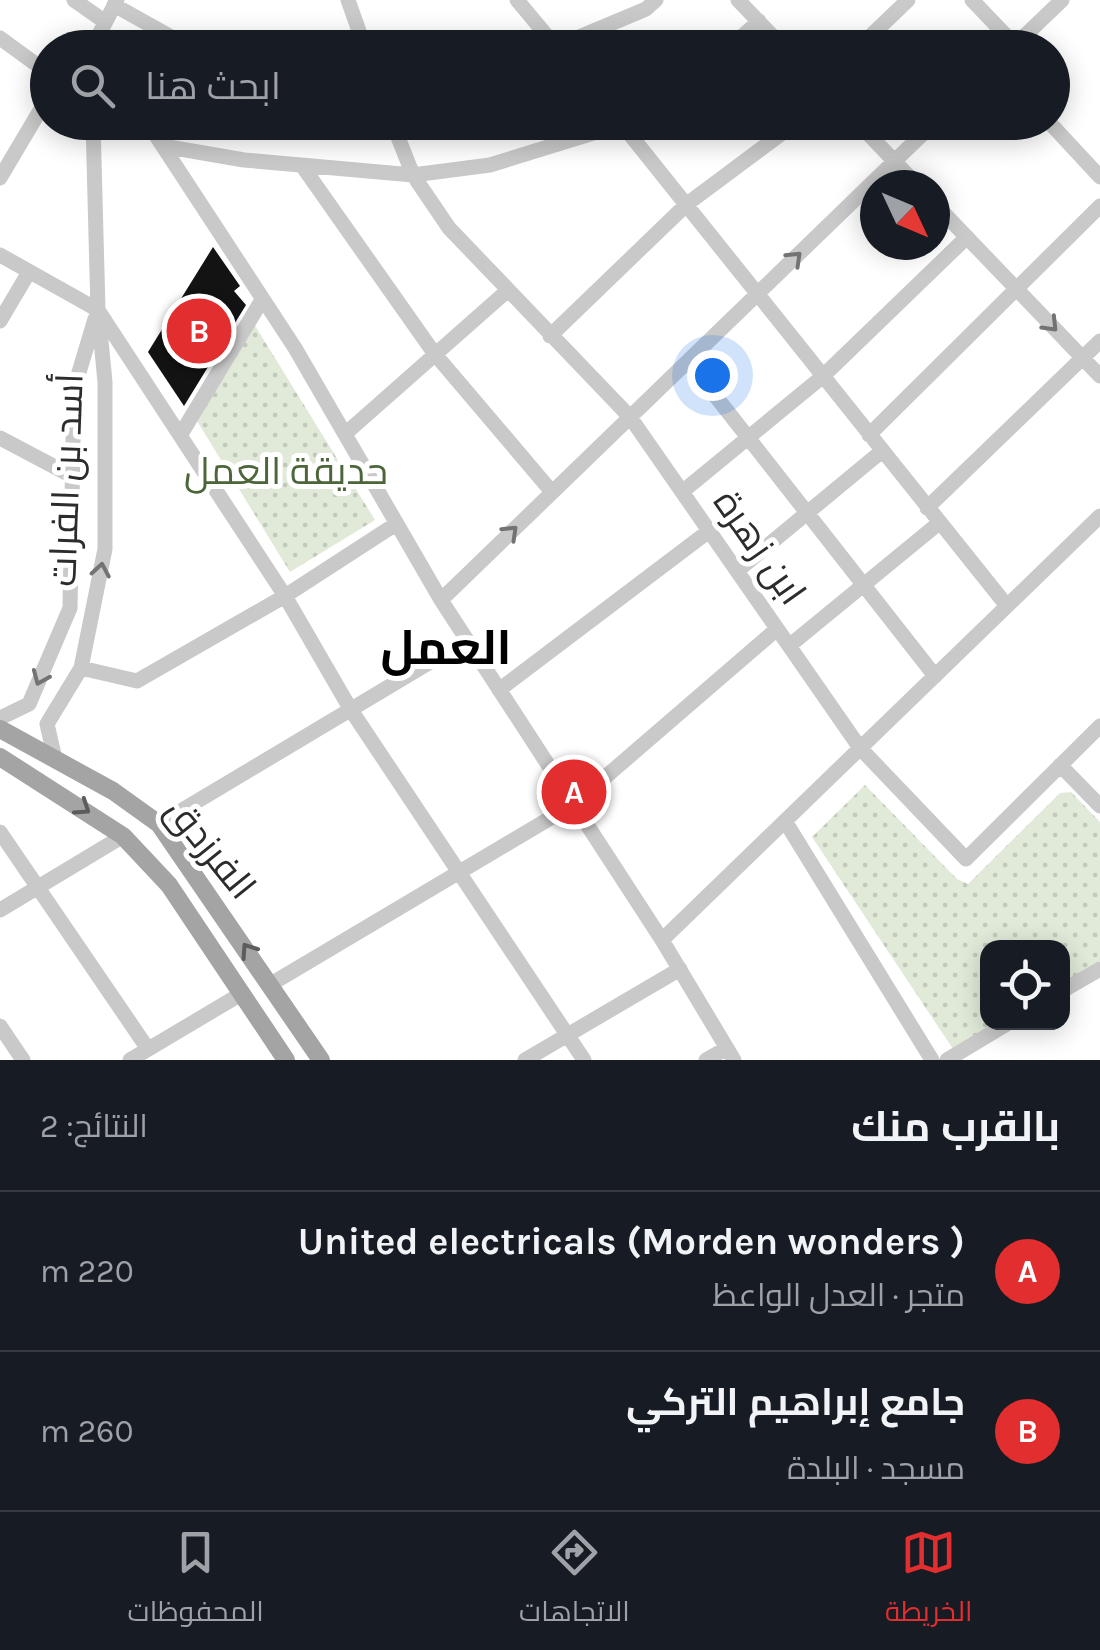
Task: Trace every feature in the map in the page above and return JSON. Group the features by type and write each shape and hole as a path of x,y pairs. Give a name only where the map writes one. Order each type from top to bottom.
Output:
{"main road":[{"name":"الفرزدق","path":"0,729 159,824 321,1060"},
{"name":"الفرزدق","path":"0,757 124,836 170,885 286,1060"}],"street":[{"path":"74,0 104,21"},
{"path":"348,0 359,30"},
{"path":"517,0 541,30"},
{"path":"596,30 646,9 656,0"},
{"path":"877,30 908,0"},
{"path":"972,0 999,30"},
{"path":"1031,30 1062,0"},
{"path":"100,30 116,2 162,30"},
{"path":"739,30 752,8 770,30"},
{"path":"0,38 30,60"},
{"path":"0,178 30,127"},
{"name":"أسد بن الفرات","path":"54,760 47,724 81,668 105,549 105,382 98,310 93,140"},
{"path":"159,140 345,434 440,600 662,940 731,1054 706,1060"},
{"name":"ابن زهرة","path":"399,140 412,175 449,228 630,417 860,748 966,858 1100,726"},
{"path":"163,146 303,166 412,175 490,165 572,140"},
{"path":"637,140 1007,606"},
{"path":"550,336 687,204 772,140"},
{"path":"873,140 902,170"},
{"path":"440,600 917,140"},
{"path":"1066,140 1100,177"},
{"path":"303,166 434,353 552,492"},
{"path":"869,436 1100,206"},
{"path":"950,219 1100,376"},
{"path":"682,492 822,377 967,237"},
{"path":"0,255 98,310 285,596 351,710 584,1060"},
{"path":"0,321 29,272"},
{"path":"345,434 507,291"},
{"path":"182,434 262,300"},
{"name":"أسد بن الفرات","path":"0,718 28,704 70,608 74,389 98,310"},
{"path":"927,508 1100,341"},
{"path":"688,361 935,676"},
{"path":"0,438 74,477"},
{"path":"737,571 882,452"},
{"path":"662,940 1100,516"},
{"path":"789,646 940,523"},
{"path":"81,668 137,681 285,596 396,524"},
{"path":"499,690 709,531"},
{"path":"271,984 574,804 777,629"},
{"path":"159,824 467,640"},
{"path":"1060,765 1100,806"},
{"path":"785,821 932,1060"},
{"path":"0,832 148,1049"},
{"path":"0,910 124,836"},
{"path":"1070,986 1100,968"},
{"path":"525,1060 680,969"},
{"path":"130,1060 241,994"},
{"path":"0,1026 23,1060"},
{"path":"947,1060 997,1030"}],"green space":[{"name":"حديقة العمل","path":"254,324 375,520 290,572 197,421"},
{"path":"865,785 957,879 968,884 1060,793 1071,792 1100,822 1100,961 1070,980 1070,940 980,940 980,1030 986,1030 953,1049 812,837"}],"building":[{"path":"213,247 240,286 234,291 246,305 184,406 148,352"}],"place":[{"name":"جامع إبراهيم التركي","path":"199,331"},
{"name":"United electricals (Morden wonders )","path":"574,792"}],"district":[{"name":"العمل","path":"446,647"}]}
